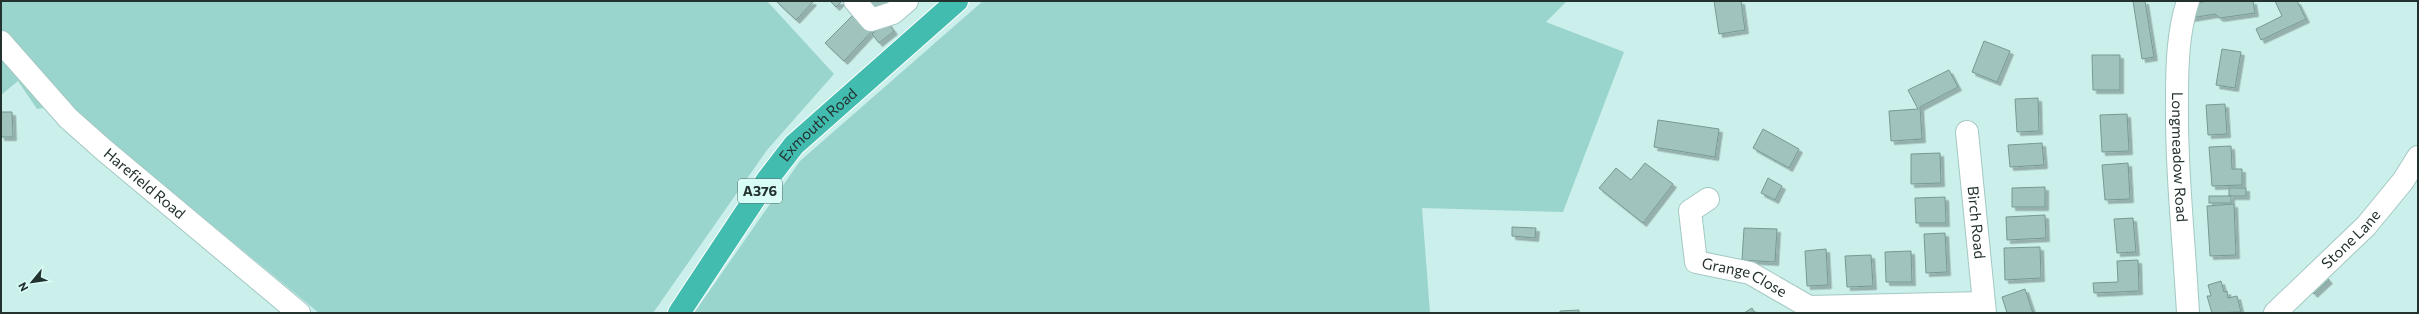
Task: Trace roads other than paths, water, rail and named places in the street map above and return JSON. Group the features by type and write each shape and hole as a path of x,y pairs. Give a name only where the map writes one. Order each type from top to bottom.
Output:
{"highway":[{"name":"Exmouth Road","path":"679,313 767,180 794,145 957,1"}],"street":[{"path":"855,1 871,20 893,12 907,1"},
{"name":"Longmeadow Road","path":"2188,1 2182,22 2178,59 2177,136 2188,313"},
{"name":"Harefield Road","path":"1,42 68,118 104,150 300,313"},
{"name":"Birch Road","path":"1967,132 1984,308"},
{"name":"Stone Lane","path":"2275,313 2366,226 2403,181 2418,157"},
{"name":"Grange Close","path":"1708,199 1690,211 1696,262 1750,274 1809,307 1984,308"}]}
